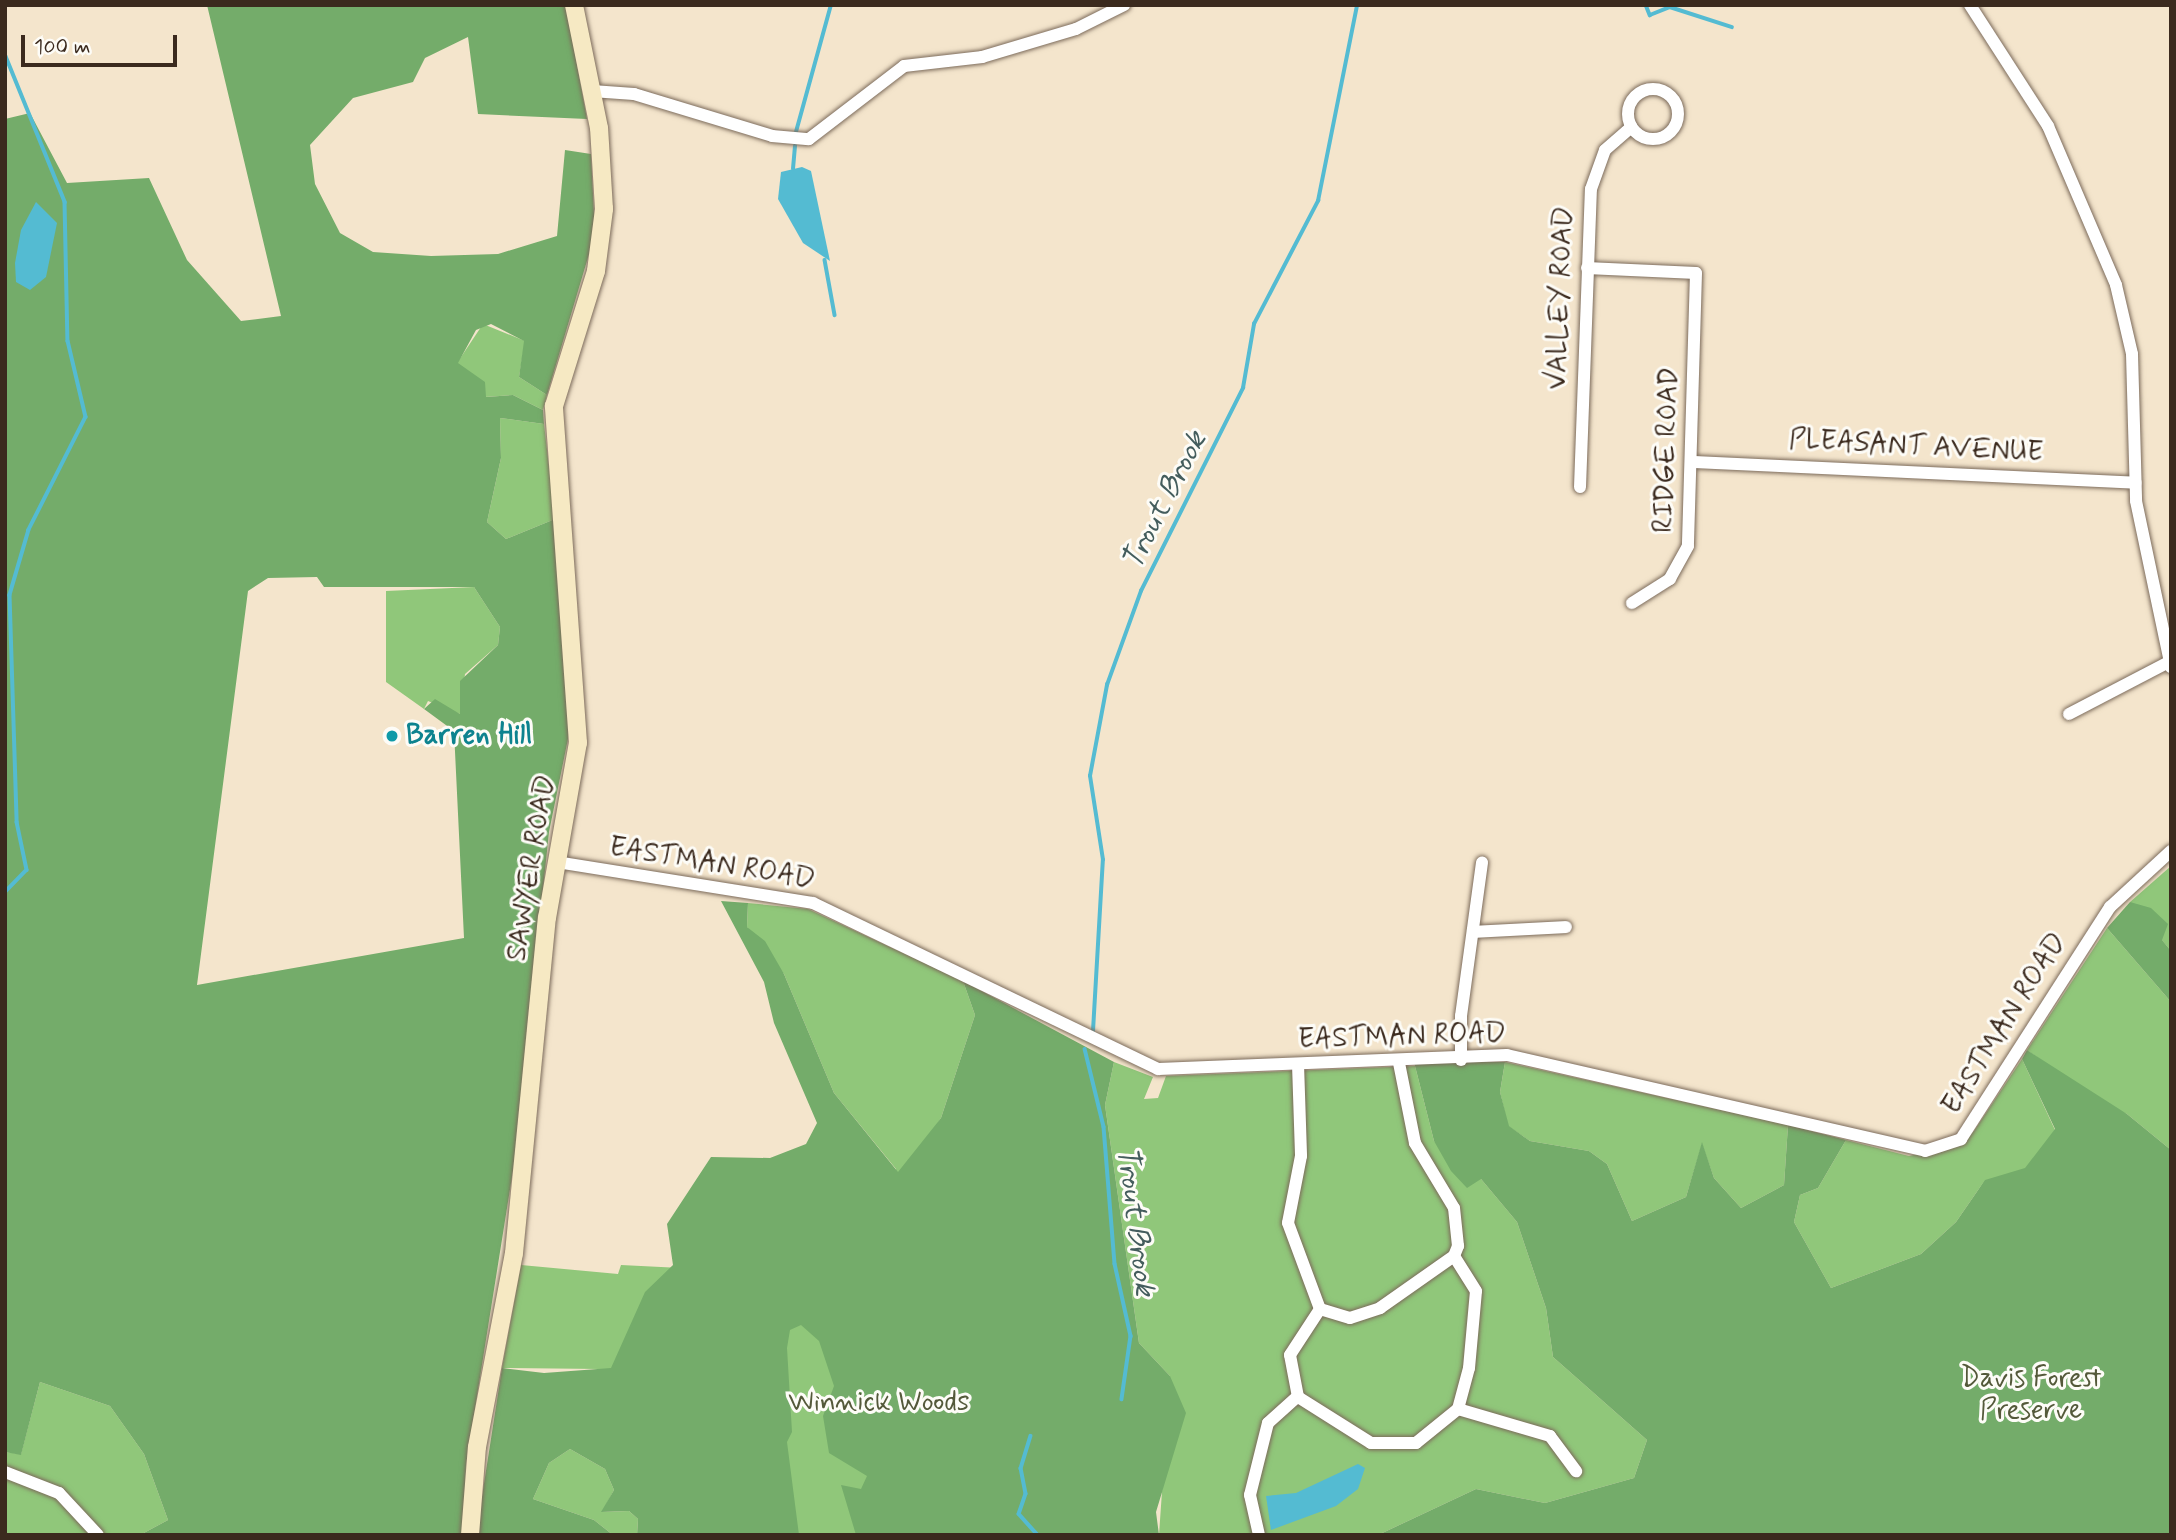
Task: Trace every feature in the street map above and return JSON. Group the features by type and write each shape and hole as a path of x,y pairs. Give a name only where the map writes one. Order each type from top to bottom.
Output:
{"street":[{"name":"SAWYER ROAD","path":"470,1535 477,1447 514,1253 557,862 578,732 554,417 560,374 602,241 604,186 592,91 574,5"},
{"path":"592,91 634,94 772,136 809,139 904,66 982,57 1076,29 1125,5"},
{"path":"1970,5 2048,126 2116,285 2132,354 2135,483 2170,664 2069,714"},
{"path":"1653,88 1671,96 1678,119 1667,135 1649,139 1631,127 1628,110 1636,94 1653,88"},
{"name":"VALLEY ROAD","path":"1580,486 1591,189 1600,158 1631,127"},
{"name":"RIDGE ROAD","path":"1587,268 1696,273 1695,462 1685,555 1656,591 1632,603"},
{"name":"PLEASANT AVENUE","path":"1695,462 2135,483"},
{"name":"EASTMAN ROAD","path":"557,862 813,902 1148,1066 1399,1063 1507,1055 1904,1148 1944,1148 1975,1121 2110,907 2171,851"},
{"path":"1461,1060 1482,862"},
{"path":"1473,932 1566,927"},
{"path":"1320,1309 1290,1355 1298,1396 1313,1411 1385,1446 1430,1437 1458,1409 1479,1315 1476,1291 1454,1256 1461,1223 1415,1143 1399,1063"},
{"path":"1298,1064 1301,1156 1288,1223 1320,1309"},
{"path":"1320,1309 1363,1315 1454,1256"},
{"path":"1259,1535 1250,1495 1268,1423 1277,1408 1298,1396"},
{"path":"1458,1409 1549,1436 1576,1471"},
{"path":"5,1472 59,1493 98,1535"}],"green space":[{"path":"207,5 566,5 587,119 478,114 468,37 425,58 413,82 353,98 310,145 315,184 340,233 373,252 431,256 498,254 557,236 565,150 591,154 595,234 547,395 519,377 524,341 491,324 476,330 458,363 485,382 486,397 513,395 543,410 544,424 500,418 501,458 487,522 506,539 555,519 569,734 549,832 515,1158 466,1465 463,1535 140,1535 168,1520 144,1454 110,1406 40,1382 21,1455 5,1452 5,119 30,113 67,183 149,178 187,260 241,321 281,316","holes":["317,577 324,587 474,587 500,627 498,645 460,681 460,714 435,699 424,709 454,731 464,938 197,985 248,591 268,578"]},
{"path":"483,324 525,341 519,377 547,395 543,410 513,395 485,397 457,363"},
{"path":"500,418 544,424 555,519 506,539 487,522 501,458"},
{"path":"474,587 500,627 498,645 465,674 460,714 428,701 424,709 386,682 386,591"},
{"path":"2171,866 2171,951 2130,902"},
{"path":"721,901 748,903 747,927 765,941 784,974 834,1093 898,1172 941,1118 975,1015 963,981 1114,1062 1105,1105 1139,1343 1170,1376 1186,1413 1156,1512 1159,1535 856,1535 841,1485 861,1489 867,1476 829,1453 823,1416 834,1386 819,1341 801,1325 790,1330 787,1348 792,1432 787,1442 799,1535 637,1535 638,1519 629,1511 601,1512 614,1490 605,1469 570,1449 549,1463 533,1499 594,1520 613,1535 476,1535 502,1368 544,1373 611,1368 645,1292 673,1265 667,1224 711,1157 770,1158 806,1144 817,1123 774,1023 764,982"},
{"path":"2130,902 2151,908 2168,924 2162,940 2171,951 2171,1002 2107,928"},
{"name":"Winnick Woods","path":"748,903 808,909 963,981 975,1015 941,1118 920,1150 1075,1535 642,1535 652,1380 600,1369 502,1368 521,1265 618,1274 621,1265 841,1276 896,1169 834,1093 784,974 747,927"},
{"name":"Davis Forest Preserve","path":"2107,928 2171,1002 2171,1150 2127,1114 2102,1103 2171,1535 1627,1535 1870,1361 1985,1180 1956,1222 1921,1254 1831,1288 1794,1222 1800,1195 1818,1188 1846,1140 1909,1156 1956,1146 1974,1131 2022,1059 2055,1130 2047,1141 2093,1097 2027,1050"},
{"path":"2027,1050 2127,1114 2171,1150 2171,1535 1378,1535 1476,1489 1545,1503 1634,1478 1647,1440 1553,1357 1546,1308 1517,1222 1481,1179 1467,1188 1451,1171 1434,1141 1414,1062 1505,1062 1500,1092 1509,1126 1530,1141 1589,1151 1607,1164 1632,1221 1686,1197 1702,1142 1714,1178 1741,1208 1784,1185 1788,1125 1846,1140 1818,1188 1800,1195 1794,1222 1831,1288 1921,1254 1956,1222 1985,1180 2025,1168 2055,1129 2022,1059"},
{"path":"1114,1062 1153,1077 1144,1099 1158,1098 1166,1076 1415,1066 1434,1141 1481,1179 1517,1222 1546,1308 1553,1357 1647,1440 1634,1478 1545,1503 1476,1489 1378,1535 1159,1535 1170,1376 1139,1343 1105,1105"},
{"path":"1505,1062 1788,1125 1784,1185 1741,1208 1714,1178 1702,1144 1686,1197 1632,1221 1607,1164 1589,1151 1530,1141 1508,1126 1500,1092"},
{"path":"40,1382 110,1406 144,1454 168,1520 140,1535 5,1535 5,1452 21,1454"},
{"path":"570,1449 605,1469 614,1490 602,1512 629,1511 638,1519 637,1535 613,1535 594,1520 533,1499 549,1463"}],"water":[{"path":"802,167 811,171 830,261 803,243 778,199 781,172"},
{"path":"36,202 57,223 46,277 30,290 16,282 15,263 21,230"},
{"path":"1358,1464 1365,1468 1358,1489 1336,1506 1271,1530 1266,1496 1296,1493"}],"waterway":[{"path":"796,132 831,5"},
{"name":"Trout Brook","path":"1093,1031 1103,860 1090,776 1107,685 1141,591 1243,388 1254,324 1318,201 1357,5"},
{"path":"1646,5 1650,15 1670,7 1732,27"},
{"path":"5,54 65,202 68,341 86,417 29,530 10,595 17,822 27,870 5,893"},
{"path":"793,169 795,146"},
{"path":"825,260 835,315"},
{"name":"Trout Brook","path":"1085,1049 1104,1127 1115,1264 1131,1336 1122,1399"},
{"path":"1031,1436 1021,1468 1026,1494 1019,1514 1038,1535"}],"place":[{"name":"Barren Hill","path":"392,736"}]}
